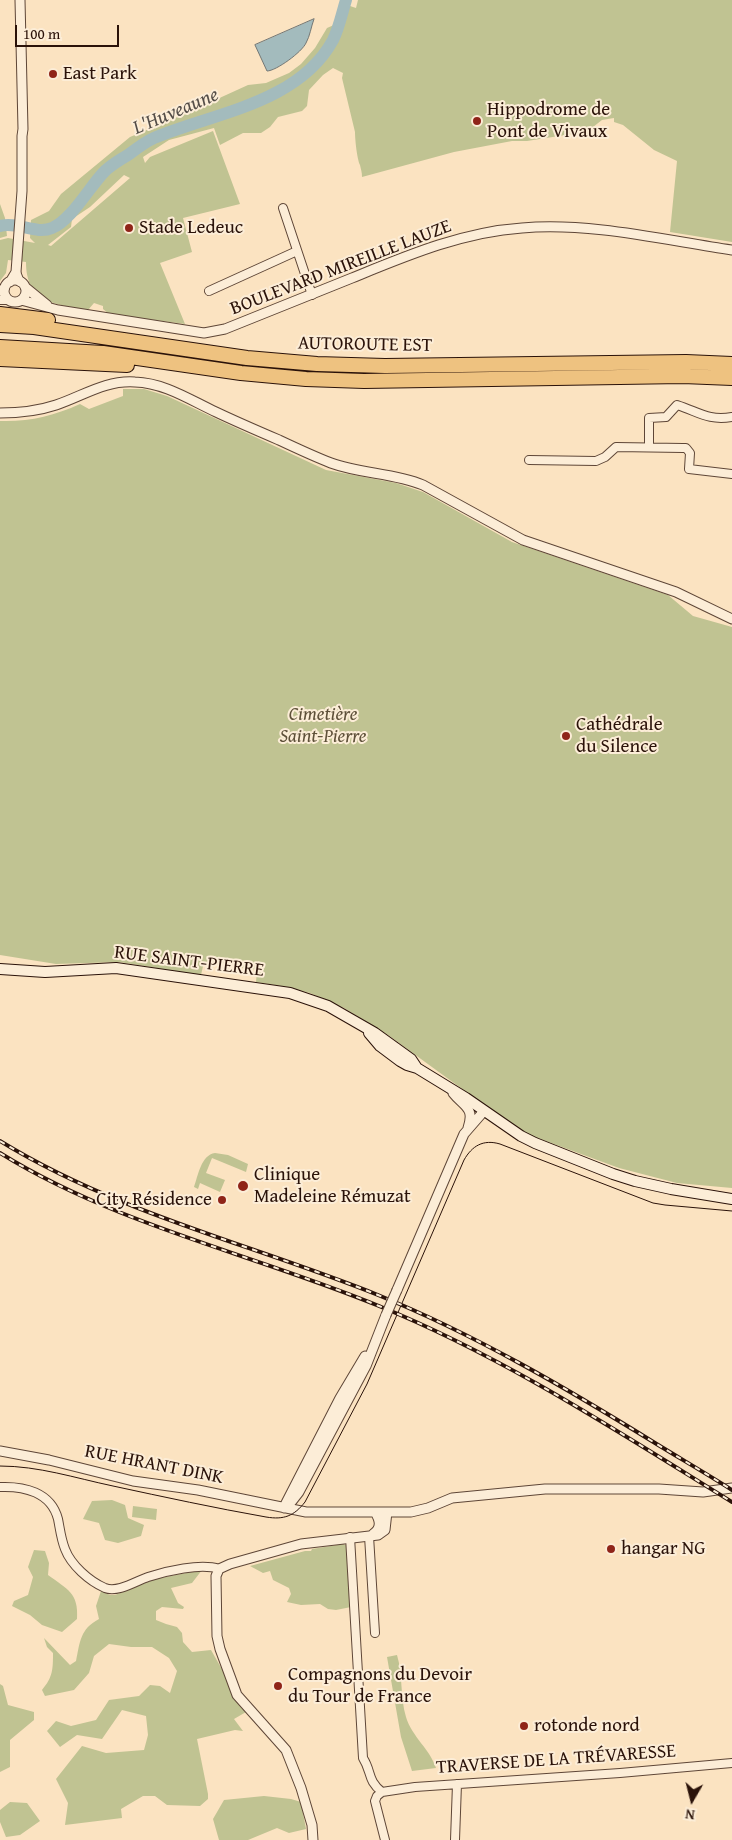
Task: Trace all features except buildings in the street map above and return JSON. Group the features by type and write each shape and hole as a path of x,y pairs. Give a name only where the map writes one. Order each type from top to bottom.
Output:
{"highway":[{"path":"0,314 69,324 188,350"},
{"name":"AUTOROUTE EST","path":"0,325 34,327 247,358 317,364 385,366 686,362 732,364"},
{"name":"AUTOROUTE EST","path":"0,347 103,353 285,378 364,382 683,376 732,378"},
{"path":"0,359 66,361 241,373"}],"main road":[{"name":"RUE SAINT-PIERRE","path":"0,968 45,972 116,968 290,993 323,1004 375,1033 411,1059 417,1068 466,1098 482,1113 543,1147 634,1181 732,1199"},
{"name":"RUE SAINT-PIERRE","path":"694,1192 732,1193"}],"street":[{"path":"20,0 24,129 22,136 21,212 16,272 25,294 21,300"},
{"path":"283,208 312,295"},
{"name":"BOULEVARD MIREILLE LAUZE","path":"4,300 12,302 21,300 58,310 204,333 225,329 389,263 455,240 493,231 522,228 585,228 732,250"},
{"path":"209,291 297,251"},
{"path":"4,300 6,296 5,286 16,272"},
{"path":"5,286 15,280 22,285"},
{"name":"BOULEVARD MIREILLE LAUZE","path":"22,285 51,308"},
{"path":"0,413 18,413 57,405 100,386 116,382 155,384 328,462 409,480 423,485 523,540 676,592 732,619"},
{"path":"649,447 649,418 666,417 678,406 707,417 720,419 732,417"},
{"path":"529,460 592,462 605,457 616,447 686,448 690,453 689,469 732,474"},
{"path":"284,1508 340,1398 378,1334 468,1128 470,1119 469,1109 451,1090"},
{"path":"468,1128 482,1113"},
{"name":"RUE HRANT DINK","path":"0,1451 134,1481 198,1490 284,1508 322,1513 405,1512 420,1510 452,1498 537,1490 659,1489 698,1492 732,1488"},
{"name":"RUE HRANT DINK","path":"0,1454 18,1454"},
{"path":"0,1487 14,1486 27,1488 45,1499 56,1515 69,1558 87,1576 105,1588 116,1589 155,1575 180,1570 208,1566 219,1569 230,1564 301,1544 378,1535 385,1530 387,1512"},
{"path":"370,1536 379,1528 379,1520 375,1512"},
{"path":"370,1536 374,1633"},
{"path":"350,1537 363,1758 367,1764 372,1783 382,1792 377,1796 375,1802 385,1840"},
{"path":"219,1569 215,1585 217,1636 220,1649 237,1695 286,1750 301,1788 312,1825 314,1840"},
{"name":"TRAVERSE DE LA TRÉVARESSE","path":"382,1792 415,1787 620,1773 732,1763"},
{"path":"455,1840 457,1784"}],"green space":[{"name":"Hippodrome de Pont de Vivaux","path":"358,0 732,0 732,242 670,232 677,161 654,150 623,125 614,122 614,118 602,120 593,127 590,127 591,131 527,141 512,141 454,152 362,177 355,132 342,78 343,73 333,68 323,75 309,90 307,106 302,111 278,117 270,127 261,133 243,133 220,145 214,128 169,140 143,157 145,163 150,157 213,131 240,204 183,218 192,252 160,263 185,324 109,314 103,309 103,306 94,303 88,310 54,303 37,294 31,286 27,276 26,262 8,260 6,273 0,281 0,240 8,238 35,243 30,238 31,220 49,211 61,194 130,137 248,85 266,83 289,73 301,64 315,48 327,28 343,21 350,6 356,8","holes":["124,175 130,178 51,246 48,245 71,227 72,219 90,207"]},
{"path":"0,204 5,218 7,236 0,238"},
{"name":"Cimetière Saint-Pierre","path":"123,389 144,389 167,396 326,470 396,483 423,492 512,542 668,595 693,616 732,627 732,1188 677,1183 619,1168 524,1133 388,1035 344,1008 310,993 256,982 257,970 237,967 237,965 204,962 201,975 119,962 56,964 0,955 0,421 41,417 80,404 89,409 123,396"},
{"path":"215,1153 228,1155 248,1164 246,1172 212,1158 206,1173 225,1180 220,1192 200,1183 198,1189 194,1187 203,1162"},
{"path":"112,1500 125,1505 128,1518 144,1525 141,1536 118,1543 105,1540 99,1523 83,1519 92,1501"},
{"path":"133,1506 157,1509 156,1520 132,1517"},
{"path":"343,1544 348,1546 351,1607 336,1610 328,1609 320,1604 301,1605 287,1602 291,1594 289,1588 273,1580 270,1571 263,1573 250,1566 311,1551 312,1549"},
{"path":"34,1550 45,1551 49,1563 48,1575 61,1584 74,1597 77,1619 62,1632 42,1625 30,1615 12,1606 14,1601 28,1595 33,1577 28,1567"},
{"path":"202,1570 192,1583 171,1588 178,1603 184,1607 183,1609 162,1607 156,1611 156,1620 177,1627 182,1633 183,1642 192,1652 211,1650 223,1671 233,1696 246,1712 234,1719 243,1731 235,1730 197,1739 208,1799 200,1806 167,1805 155,1796 143,1796 121,1809 122,1818 65,1825 68,1803 56,1779 82,1746 106,1753 144,1750 148,1735 146,1716 122,1710 102,1739 77,1735 60,1747 47,1731 56,1721 71,1726 96,1720 109,1700 139,1696 150,1685 160,1686 170,1693 177,1671 169,1658 152,1647 109,1644 94,1656 89,1673 74,1690 45,1696 42,1690 52,1673 53,1653 47,1647 44,1638 70,1665 76,1661 84,1632 99,1619 96,1606 101,1591 115,1595 155,1579"},
{"path":"397,1655 406,1717 412,1731 430,1755 436,1768 412,1771 401,1737 387,1657"},
{"path":"0,1684 3,1686 8,1705 34,1712 34,1720 10,1740 10,1767 0,1772"},
{"path":"264,1796 301,1802 306,1829 289,1833 277,1828 248,1840 219,1840 213,1819 224,1800"},
{"path":"10,1802 27,1803 40,1821 20,1835 6,1837 0,1822 0,1810"}],"water":[{"path":"314,19 304,47 282,65 267,71 255,45"}],"waterway":[{"name":"L'Huveaune","path":"0,226 13,225 40,230 52,228 67,218 106,170 147,142 253,103 277,92 299,78 318,61 333,40 346,0"}],"tram line":[{"path":"0,1466 43,1470 266,1517 278,1518 293,1514 305,1502 367,1384 464,1160 474,1147 483,1143 500,1144 653,1203 732,1211"}],"railway":[{"path":"0,1141 45,1166 138,1208 378,1295 450,1327 520,1363 622,1422 732,1490"},
{"path":"0,1153 44,1178 90,1200 186,1237 331,1287 425,1326 471,1348 559,1396 732,1502"}],"place":[{"name":"East Park","path":"53,74"},
{"name":"Hippodrome de Pont de Vivaux","path":"477,121"},
{"name":"Stade Ledeuc","path":"129,228"},
{"name":"Cathédrale du Silence","path":"566,736"},
{"name":"Clinique Madeleine Rémuzat","path":"243,1186"},
{"name":"City Résidence","path":"222,1200"},
{"name":"hangar NG","path":"611,1549"},
{"name":"Compagnons du Devoir du Tour de France","path":"278,1686"},
{"name":"rotonde nord","path":"524,1726"}]}
